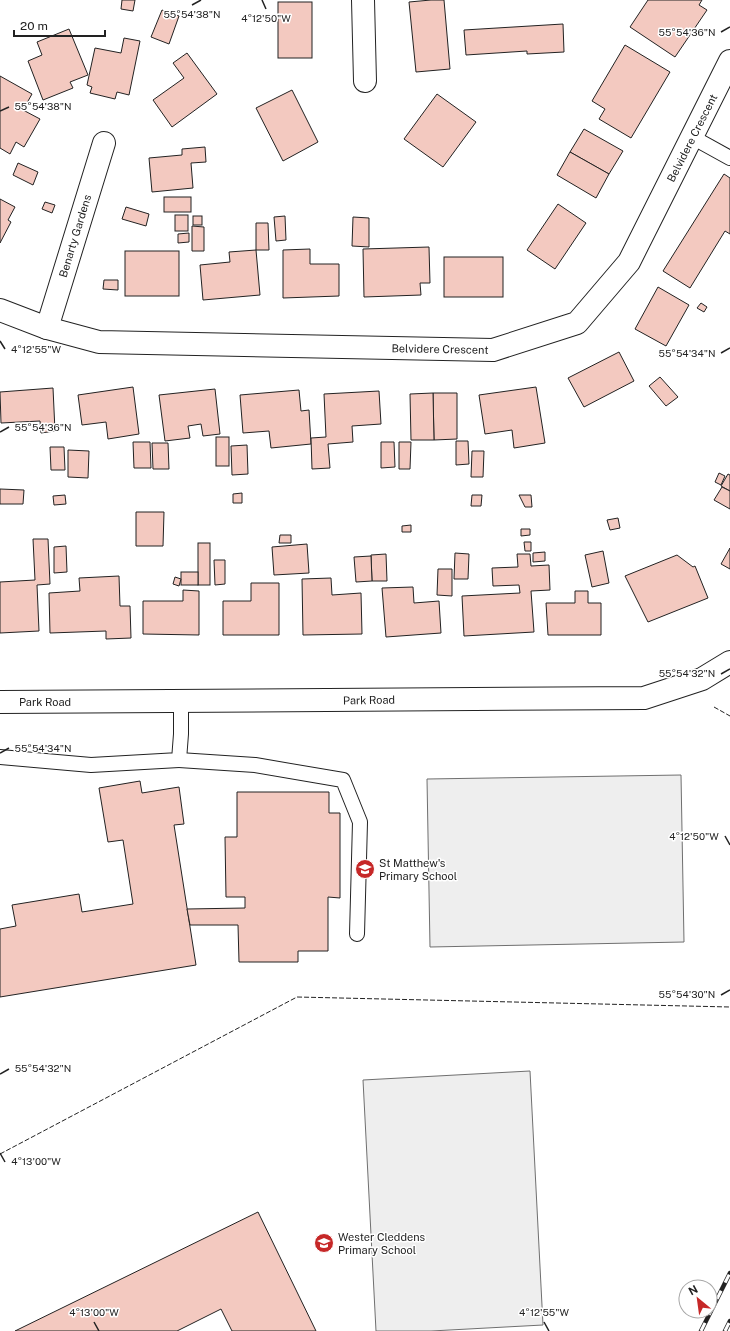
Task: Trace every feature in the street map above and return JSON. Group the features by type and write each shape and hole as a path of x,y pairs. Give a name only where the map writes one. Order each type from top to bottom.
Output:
{"street":[{"path":"363,0 365,81"},
{"name":"Belvidere Crescent","path":"0,310 47,328 99,342 493,350 577,323 629,262 730,61"},
{"name":"Benarty Gardens","path":"47,328 104,143"},
{"name":"Park Road","path":"0,702 644,698 702,678 730,662"}],"lane":[{"path":"692,137 730,158"},
{"path":"179,760 181,702"},
{"path":"0,757 91,764 179,760 255,765 343,780 360,822 357,934"}],"shaded area":[{"path":"681,775 684,942 430,947 427,779"},
{"path":"530,1071 543,1325 431,1331 376,1331 363,1080"}],"building":[{"path":"122,0 135,0 133,11 121,9"},
{"path":"444,0 450,69 416,72 409,2"},
{"path":"648,0 702,0 699,5 707,10 675,57 630,27"},
{"path":"278,2 312,2 312,58 278,58"},
{"path":"162,10 179,16 169,44 151,37"},
{"path":"563,24 564,52 527,54 527,51 466,55 464,30"},
{"path":"69,29 88,75 70,82 73,88 43,100 28,61 42,55 37,42"},
{"path":"124,38 140,41 129,95 117,92 115,99 90,93 92,87 87,85 95,48 121,53"},
{"path":"625,45 670,72 631,138 599,119 605,109 592,101"},
{"path":"187,53 217,94 172,127 153,100 184,78 173,63"},
{"path":"0,76 32,94 23,110 40,119 24,147 16,142 10,154 0,148"},
{"path":"292,90 318,142 283,161 256,108"},
{"path":"437,94 476,122 443,167 404,139"},
{"path":"584,129 623,151 609,174 570,152"},
{"path":"205,147 206,162 191,163 193,188 152,192 149,158 182,155 182,149"},
{"path":"570,152 609,174 596,198 557,175"},
{"path":"18,163 38,172 33,185 13,175"},
{"path":"724,174 730,178 730,234 725,231 690,288 663,271"},
{"path":"164,197 191,197 191,212 164,212"},
{"path":"0,199 15,207 8,220 11,222 0,243"},
{"path":"45,202 55,205 52,213 42,209"},
{"path":"558,204 586,223 555,269 527,250"},
{"path":"126,207 149,214 146,226 122,219"},
{"path":"175,215 188,215 188,231 175,231"},
{"path":"193,216 202,216 202,225 193,225"},
{"path":"285,216 286,240 276,241 274,217"},
{"path":"353,217 369,218 369,247 352,246"},
{"path":"256,223 268,223 269,250 256,250"},
{"path":"192,226 204,227 204,251 192,251"},
{"path":"189,233 189,242 178,243 178,234"},
{"path":"429,247 430,283 420,283 421,295 364,297 363,249"},
{"path":"310,249 310,264 339,264 339,296 283,298 283,250"},
{"path":"256,250 260,295 203,300 200,265 230,262 229,252"},
{"path":"125,251 179,251 179,296 125,296"},
{"path":"444,257 503,257 503,297 444,297"},
{"path":"104,280 118,280 118,290 103,289"},
{"path":"658,287 689,305 666,346 635,329"},
{"path":"701,303 707,307 704,312 697,308"},
{"path":"619,352 634,381 584,407 568,378"},
{"path":"660,377 678,397 666,406 649,386"},
{"path":"133,387 139,434 108,439 106,422 82,425 78,395"},
{"path":"536,387 545,443 514,448 512,430 485,434 479,395"},
{"path":"53,388 55,431 41,433 40,421 1,423 0,392"},
{"path":"215,389 220,434 203,436 201,424 188,426 190,438 165,441 159,395"},
{"path":"299,390 301,411 309,410 311,444 271,448 269,431 243,433 240,395"},
{"path":"379,391 381,424 352,426 353,442 328,444 330,468 312,469 311,438 326,437 324,394"},
{"path":"433,393 457,393 457,439 434,440"},
{"path":"433,393 434,440 411,440 410,394"},
{"path":"216,437 229,437 229,466 216,466"},
{"path":"456,441 468,441 469,464 456,465"},
{"path":"133,442 150,442 151,468 134,468"},
{"path":"381,442 394,442 395,467 381,468"},
{"path":"399,442 411,442 410,469 399,469"},
{"path":"152,443 168,443 169,469 153,469"},
{"path":"247,445 248,474 232,475 231,446"},
{"path":"50,447 64,447 65,470 51,470"},
{"path":"68,450 89,451 88,478 68,477"},
{"path":"472,451 484,451 483,477 471,477"},
{"path":"719,473 725,476 721,485 715,482"},
{"path":"728,474 730,475 730,491 721,486"},
{"path":"722,487 730,491 730,509 714,500"},
{"path":"0,489 24,490 23,504 0,504"},
{"path":"242,493 242,503 233,503 233,494"},
{"path":"65,495 66,504 54,505 53,496"},
{"path":"472,495 482,495 481,506 471,506"},
{"path":"519,495 531,495 532,507 525,507"},
{"path":"136,512 164,512 163,546 136,546"},
{"path":"618,518 620,528 610,530 607,520"},
{"path":"411,525 411,532 402,532 402,526"},
{"path":"521,529 530,529 530,535 521,536"},
{"path":"280,535 291,535 291,543 279,543"},
{"path":"33,539 48,539 50,584 37,585 39,631 0,633 0,582 35,580"},
{"path":"524,542 531,542 531,551 525,551"},
{"path":"198,543 210,543 210,585 198,585"},
{"path":"307,544 309,573 274,575 272,547"},
{"path":"66,546 67,572 54,573 54,547"},
{"path":"730,548 730,569 721,564"},
{"path":"603,551 609,583 592,587 585,555"},
{"path":"545,552 545,561 533,562 533,553"},
{"path":"455,553 469,554 468,579 454,579"},
{"path":"386,554 387,581 372,581 371,555"},
{"path":"517,554 530,554 531,566 549,565 550,590 531,591 534,632 464,636 462,596 520,593 519,585 493,586 492,568 518,567"},
{"path":"677,555 693,567 695,566 708,598 648,622 625,576"},
{"path":"371,556 372,581 356,582 354,557"},
{"path":"214,560 225,560 225,584 215,585"},
{"path":"438,569 452,569 452,596 437,595"},
{"path":"181,572 198,572 198,585 181,585"},
{"path":"119,576 120,606 130,606 131,638 106,639 106,631 50,633 49,593 80,591 79,578"},
{"path":"175,577 181,579 179,586 173,584"},
{"path":"331,578 332,595 361,593 362,634 303,635 302,579"},
{"path":"251,583 279,583 279,635 223,635 223,601 251,601"},
{"path":"413,587 414,603 439,601 441,633 386,637 382,588"},
{"path":"183,590 199,591 199,635 143,634 143,601 183,601"},
{"path":"575,591 588,591 588,603 601,603 601,635 548,635 546,603 575,603"},
{"path":"140,781 142,793 179,787 184,824 174,825 196,965 0,997 0,929 16,926 12,905 79,894 82,912 133,904 123,840 108,842 99,788"},
{"path":"237,792 329,792 329,813 340,813 340,898 328,897 328,951 298,951 298,962 239,962 238,925 190,925 187,909 245,908 245,897 226,897 225,837 237,837"},
{"path":"258,1212 316,1331 232,1331 221,1309 177,1331 15,1331"}],"railway":[{"path":"701,1331 730,1273"},
{"path":"725,1331 730,1321"}],"fence":[{"path":"714,707 730,716"},
{"path":"0,1154 297,997 730,1007"}],"place":[{"name":"St Matthew's Primary School","path":"365,869"},
{"name":"Wester Cleddens Primary School","path":"324,1243"}]}
